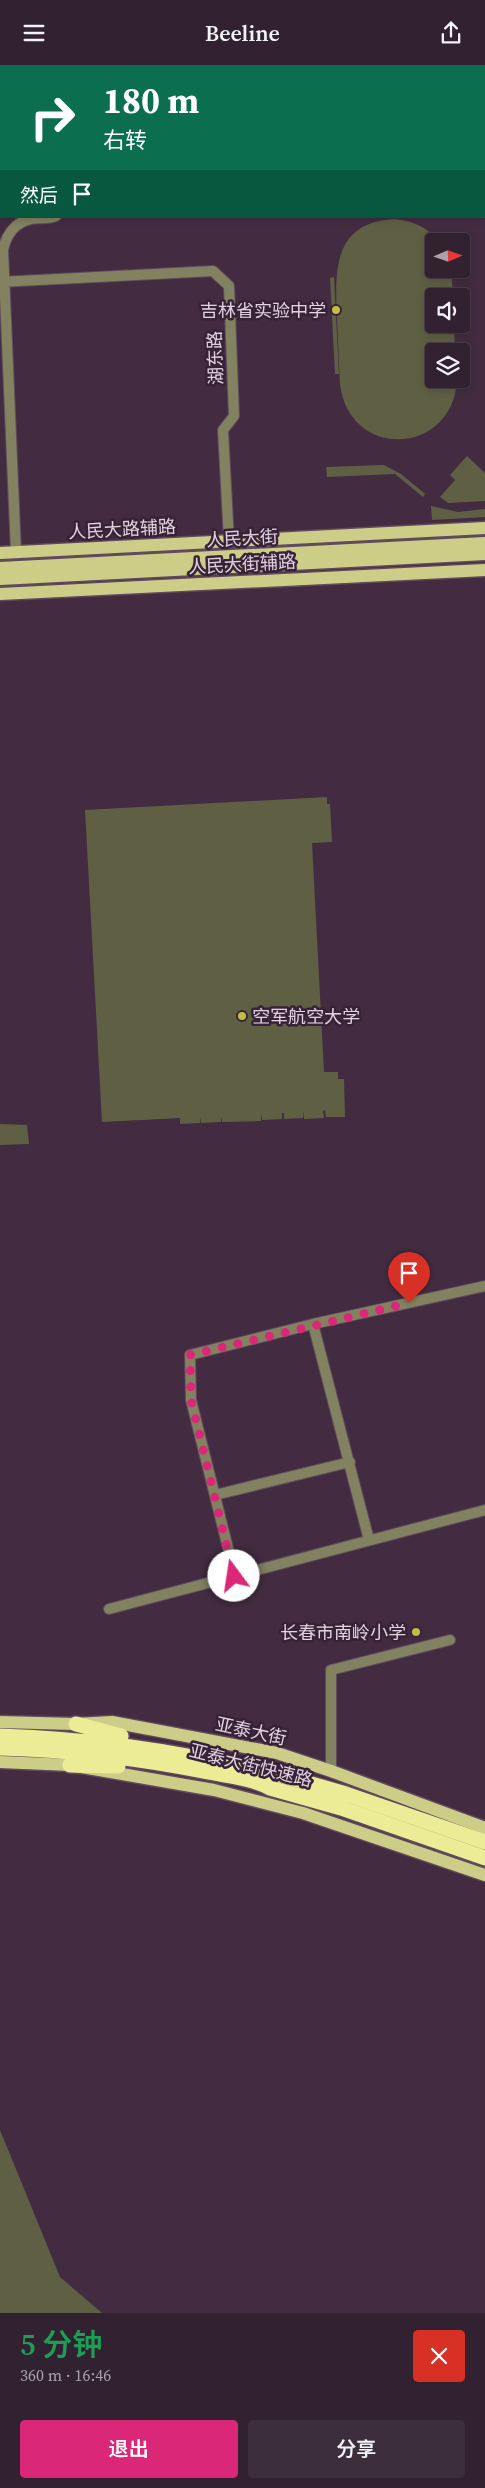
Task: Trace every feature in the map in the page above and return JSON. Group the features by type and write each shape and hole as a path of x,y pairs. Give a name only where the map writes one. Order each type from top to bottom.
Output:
{"highway":[{"path":"76,1724 131,1738 217,1754 260,1765 270,1772"},
{"name":"亚泰大街快速路","path":"0,1736 60,1739 132,1746 185,1754 260,1772 270,1772 296,1778 485,1842"},
{"name":"亚泰大街快速路","path":"0,1748 55,1751 144,1760 220,1774 263,1784 270,1788 341,1808 485,1859"},
{"path":"70,1765 142,1767 261,1790 270,1788"}],"main road":[{"name":"人民大路辅路","path":"0,553 485,528"},
{"name":"人民大街","path":"0,568 485,543"},
{"name":"人民大街","path":"0,579 485,554"},
{"name":"人民大街辅路","path":"0,594 484,570"},
{"name":"亚泰大街","path":"0,1722 76,1724 112,1722 277,1753 332,1771 485,1828"},
{"path":"0,1762 70,1765 214,1790 329,1821 485,1875"}],"street":[{"path":"16,552 2,282 3,250 6,237 18,225 31,219 48,217"},
{"name":"湖东路","path":"2,282 213,271 229,286 234,416 223,430 229,541"},
{"path":"234,1576 191,1400 190,1355 313,1324 485,1286"},
{"path":"313,1324 369,1540"},
{"path":"215,1495 350,1461"},
{"path":"109,1609 485,1510"},
{"path":"332,1771 331,1670 450,1640"}],"green space":[{"path":"395,219 408,221 430,232 425,233 425,278 452,278 452,288 425,288 425,333 454,333 455,343 425,343 425,388 455,388 451,404 439,423 421,435 401,439 380,437 362,427 347,409 340,384 336,301 338,267 348,240 359,229 374,222"},
{"path":"334,277 339,374 335,374 330,278"},
{"path":"467,456 485,473 485,501 448,503 440,497 455,480 450,475"},
{"path":"384,465 401,474 425,494 423,497 395,474 327,477 326,467"},
{"path":"431,506 458,512 485,509 485,517 432,520"},
{"path":"327,797 327,804 330,804 332,842 312,843 324,1072 338,1072 338,1079 344,1079 345,1117 326,1117 325,1110 323,1111 324,1118 304,1119 304,1111 303,1118 284,1119 284,1113 282,1113 282,1119 262,1120 261,1114 261,1121 222,1122 222,1116 221,1122 201,1123 201,1117 200,1123 180,1124 180,1118 102,1122 85,810"},
{"path":"0,1124 27,1125 29,1144 0,1145"},
{"path":"0,2130 60,2277 102,2313 0,2313"}],"place":[{"name":"吉林省实验中学","path":"336,310"},
{"name":"空军航空大学","path":"242,1016"},
{"name":"长春市南岭小学","path":"416,1632"}],"route":[{"path":"234,1576 191,1400 190,1355 313,1324 409,1303"}]}
